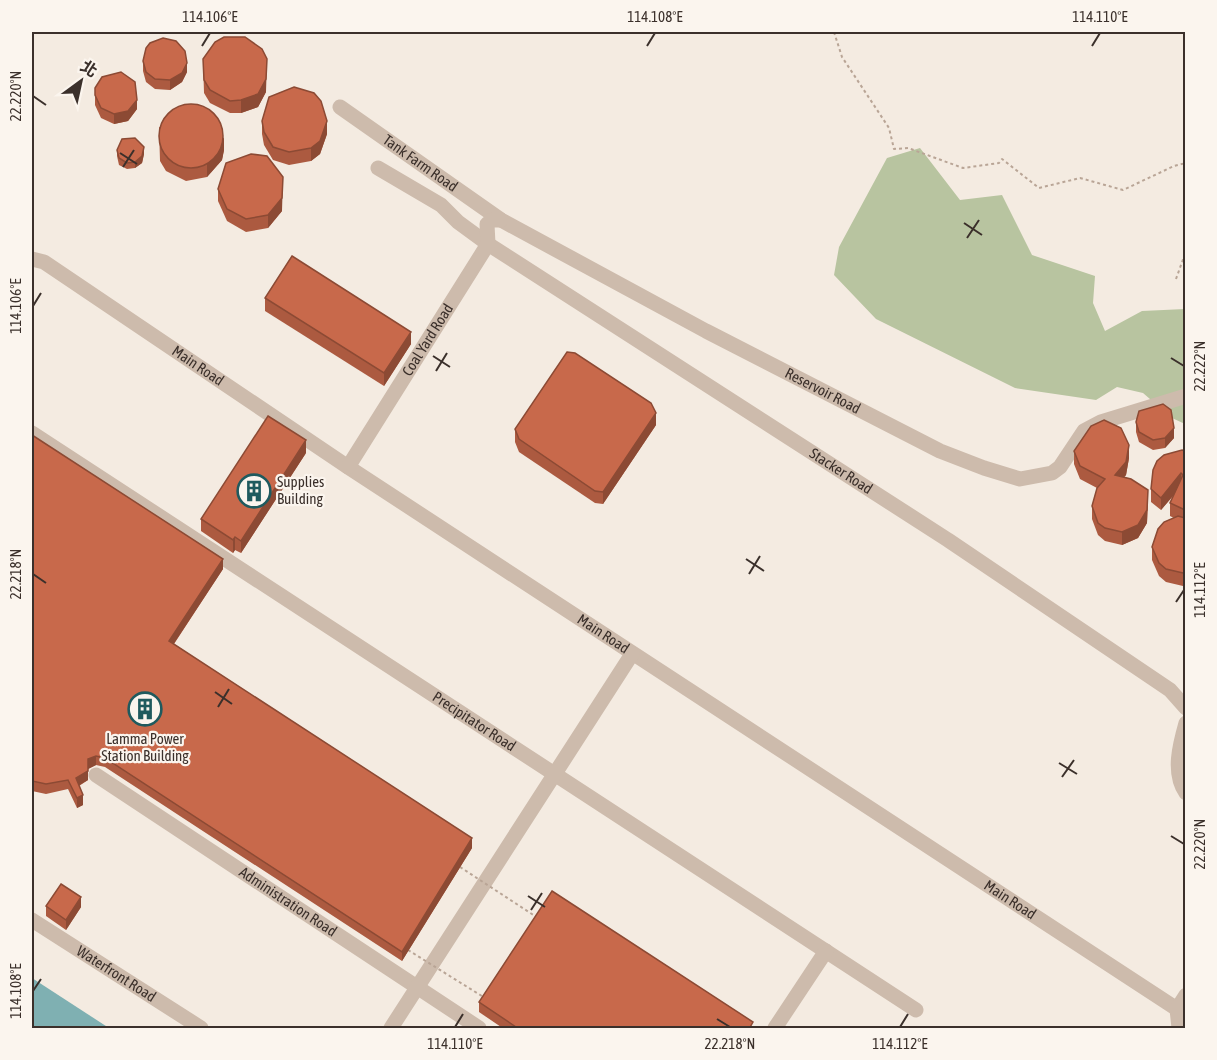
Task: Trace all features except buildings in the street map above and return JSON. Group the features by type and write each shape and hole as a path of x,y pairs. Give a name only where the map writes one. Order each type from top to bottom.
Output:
{"lane":[{"name":"Tank Farm Road","path":"340,107 501,220"},
{"name":"Stacker Road","path":"378,168 441,205 458,222 488,244 948,540 1170,690 1185,708"},
{"name":"Coal Yard Road","path":"348,467 488,244 487,224 492,220 501,220"},
{"name":"Reservoir Road","path":"501,220 706,331 940,451 1020,479 1052,473 1060,467 1084,431 1101,422 1140,408 1185,396"},
{"name":"Main Road","path":"32,259 44,262 348,467 632,654 1181,1002"},
{"name":"Precipitator Road","path":"32,433 916,1010"},
{"path":"391,1029 632,654"},
{"path":"1185,723 1179,750 1178,769 1185,793"},
{"name":"Administration Road","path":"96,775 479,1029"},
{"name":"Waterfront Road","path":"32,920 201,1029"},
{"path":"775,1029 826,951"},
{"path":"1179,1029 1181,1002"}],"path":[{"path":"834,32 842,57 889,128 894,149 908,148 963,168 999,163 1002,159 1039,188 1080,178 1123,190 1174,166 1185,164"},
{"path":"1176,279 1185,251"},
{"path":"460,867 540,919"},
{"path":"408,950 487,999"}],"green space":[{"path":"920,148 960,200 1002,195 1032,255 1095,276 1093,303 1105,331 1142,311 1185,309 1185,424 1172,418 1143,393 1117,387 1096,400 1015,388 876,319 834,275 839,247 887,158"}],"water":[{"path":"32,978 109,1028 32,1028"}],"place":[{"name":"Supplies Building","path":"254,491"},
{"name":"Lamma Power Station Building","path":"145,709"}]}
